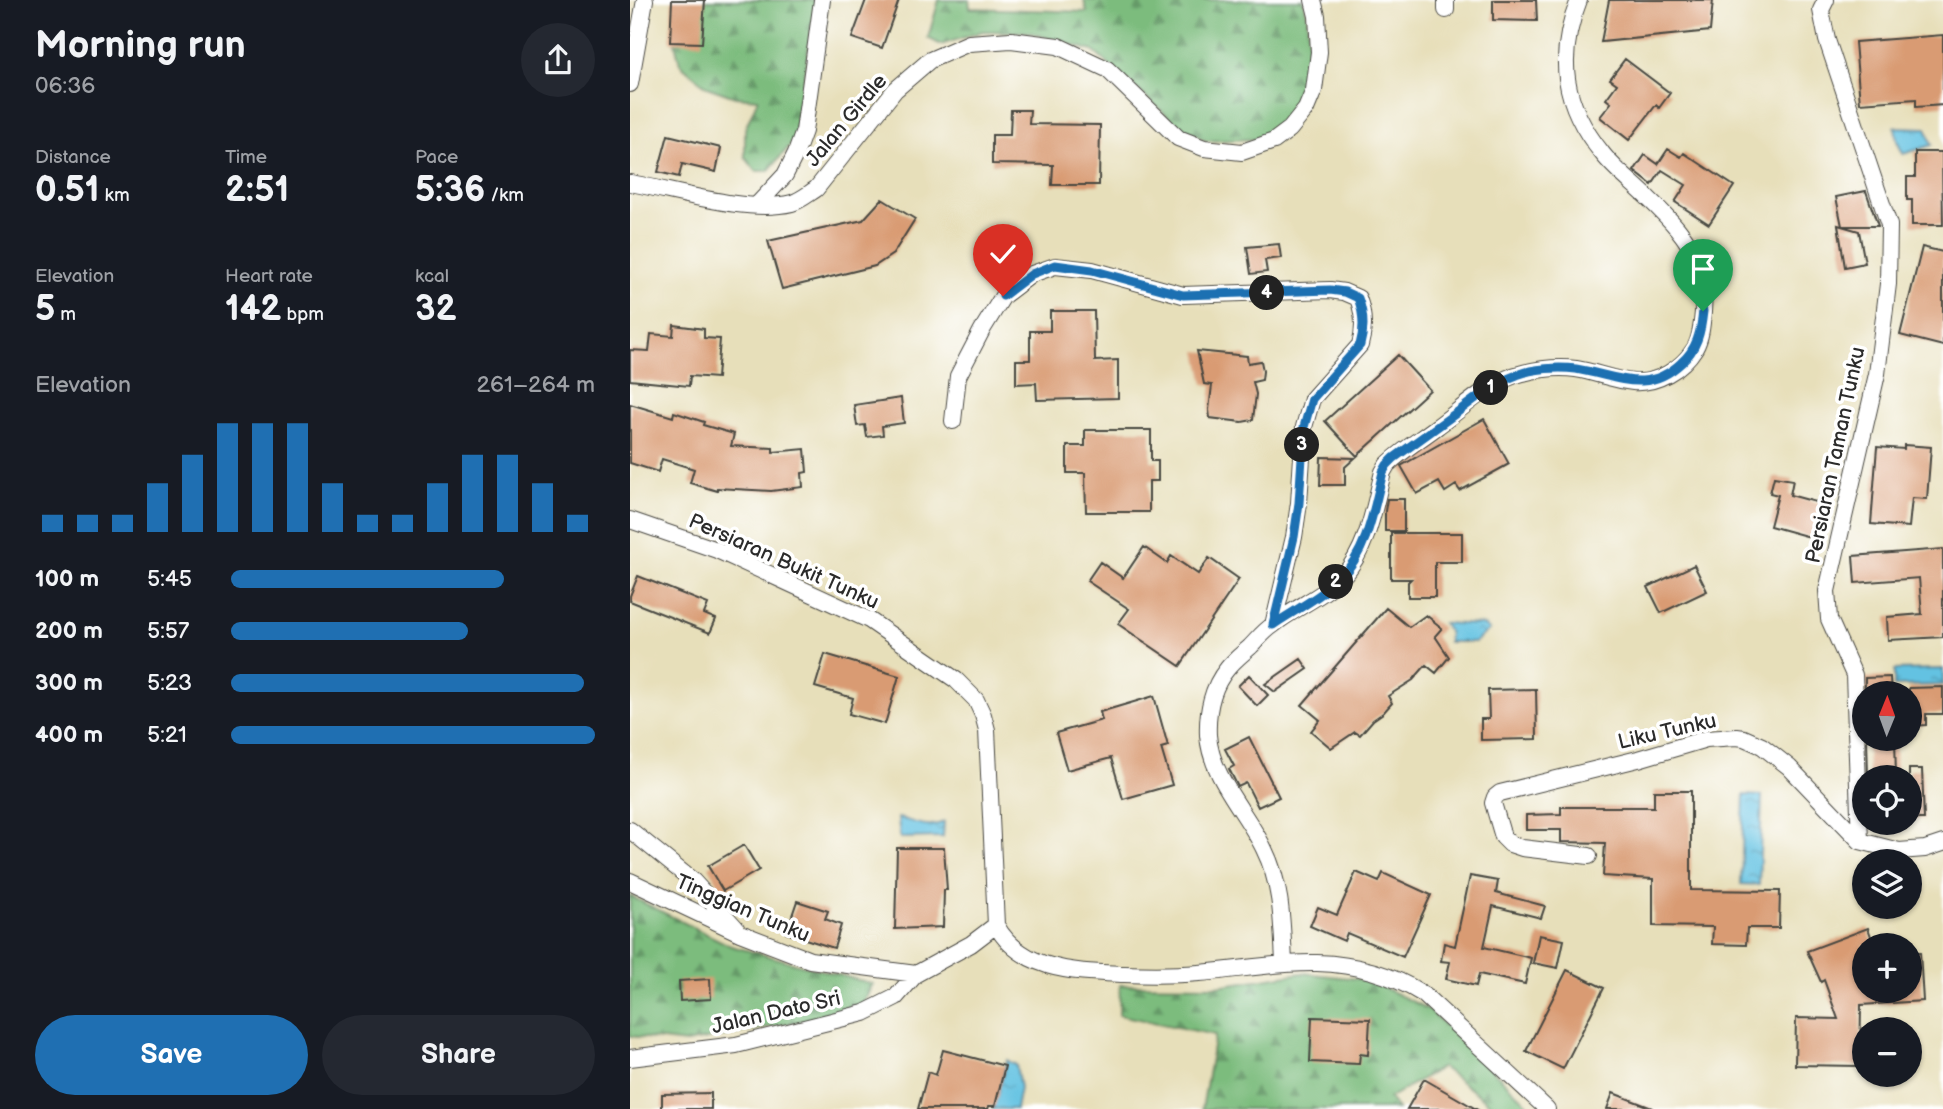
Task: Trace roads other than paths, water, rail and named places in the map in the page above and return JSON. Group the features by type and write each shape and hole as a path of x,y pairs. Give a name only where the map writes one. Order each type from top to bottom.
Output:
{"street":[{"path":"630,84 645,0"},
{"path":"757,205 785,175 804,131 822,0"},
{"name":"Jalan Girdle","path":"630,183 757,205 800,200 816,189 895,90 930,61 969,43 1011,40 1058,46 1107,69 1178,138 1204,149 1242,152 1274,141 1290,129 1306,109 1314,90 1319,52 1317,16 1313,0"},
{"path":"1284,963 1281,903 1273,869 1264,847 1216,769 1208,734 1210,704 1227,669 1273,625 1329,587 1351,566 1368,530 1387,465 1494,385 1520,373 1574,369 1622,380 1649,382 1675,370 1687,358 1696,346 1702,328 1704,289 1700,268 1692,249 1667,216 1604,155 1584,129 1571,101 1566,76 1567,37 1579,0"},
{"name":"Persiaran Taman Tunku","path":"1826,0 1821,10 1827,40 1889,225 1888,284 1878,374 1827,591 1829,619 1854,675 1860,841"},
{"path":"953,421 958,376 1003,296 1032,274 1055,265 1092,270 1183,295 1330,290 1345,292 1358,298 1363,313 1360,345 1312,399 1307,415 1294,537 1273,625"},
{"name":"Persiaran Bukit Tunku","path":"630,520 717,550 869,620 956,680 976,700 984,715 987,730 996,925"},
{"name":"Liku Tunku","path":"1589,856 1510,845 1503,838 1493,803 1495,797 1500,793 1638,759 1706,739 1737,737 1762,746 1789,767 1860,841"},
{"path":"630,830 693,881 740,933"},
{"path":"1860,841 1899,851 1926,849 1943,843"},
{"name":"Tinggian Tunku","path":"630,881 740,933 810,960 916,974"},
{"path":"916,974 971,944 996,925 1012,946 1048,966 1069,971 1198,974 1284,963 1330,964 1376,972 1404,982 1423,994 1547,1109"},
{"name":"Jalan Dato Sri","path":"630,1058 736,1045 864,1013 896,997 916,974"}],"water":[{"path":"1895,127 1926,128 1932,145 1903,154"},
{"path":"1443,623 1483,625 1489,630 1475,642 1448,642 1449,633"},
{"path":"1943,669 1943,685 1922,685 1922,681 1894,681 1894,670"},
{"path":"1744,795 1762,796 1759,885 1741,884"},
{"path":"898,818 926,825 944,822 943,837 900,838"},
{"path":"1007,1060 1016,1065 1020,1088 1016,1109 993,1109"}]}
